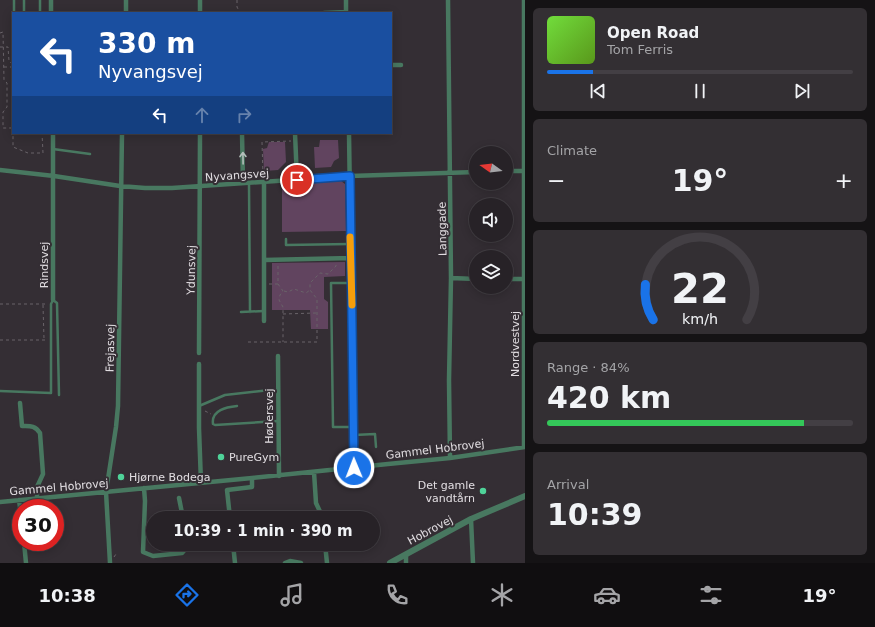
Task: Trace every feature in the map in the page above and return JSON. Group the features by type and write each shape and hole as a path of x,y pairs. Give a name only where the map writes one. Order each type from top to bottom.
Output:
{"street":[{"path":"51,0 51,12"},
{"path":"126,0 126,12"},
{"path":"200,0 200,12"},
{"path":"346,0 346,12"},
{"name":"Langgade","path":"448,0 451,278 449,380 450,458"},
{"name":"Nordvestvej","path":"524,0 525,447"},
{"path":"392,65 401,65"},
{"name":"Rindsvej","path":"52,302 54,176 53,134"},
{"name":"Frejasvej","path":"110,563 106,492 118,406 120,186 122,134"},
{"name":"Ydunsvej","path":"199,353 200,134"},
{"path":"242,134 246,183"},
{"path":"295,134 297,180"},
{"path":"348,134 350,176 354,468"},
{"name":"Nyvangsvej","path":"0,170 145,188 200,186 350,176 469,172"},
{"path":"513,171 524,170"},
{"path":"264,182 264,321"},
{"path":"264,260 351,258"},
{"path":"451,278 469,279"},
{"path":"513,279 524,279"},
{"name":"Hødersvej","path":"278,356 279,476"},
{"path":"199,364 201,483"},
{"path":"20,403 22,426 32,425 37,428 40,433 43,474 37,487 37,499"},
{"name":"Gammel Hobrovej","path":"37,499 450,458 525,447"},
{"path":"314,472 314,496 320,511"},
{"path":"229,511 227,490 252,487 252,478"},
{"path":"144,488 145,501 143,552 153,556 182,553 184,551"},
{"name":"Hobrovej","path":"390,563 472,519 525,496"},
{"path":"179,498 182,511"},
{"name":"Gammel Hobrovej","path":"0,502 12,501"},
{"path":"472,519 472,563"},
{"path":"25,551 26,563"},
{"path":"234,551 235,563"},
{"path":"326,551 327,563"},
{"path":"406,554 406,563"},
{"path":"285,563 290,561 301,563"}],"lane":[{"path":"14,0 14,12"},
{"path":"24,0 24,12"},
{"path":"40,0 40,12"},
{"path":"53,149 90,154"},
{"path":"246,183 250,312"},
{"path":"286,239 286,245 351,244"},
{"path":"351,283 331,284 333,427 354,427"},
{"path":"0,390 51,393 52,302"},
{"name":"Rindsvej","path":"52,302 57,303 59,395"},
{"path":"241,312 264,311"},
{"path":"199,407 225,394 270,390"},
{"path":"237,406 224,407 216,413 212,421 213,424 278,421"},
{"path":"354,435 375,434 376,447"}],"path":[{"path":"237,0 237,6 240,12"},
{"path":"0,33 3,32 4,80 7,83 7,107 2,112 3,128 12,128"},
{"path":"0,48 8,47 9,61 12,65"},
{"path":"4,67 12,66"},
{"path":"13,134 13,147 28,153 42,153 42,134"},
{"path":"264,182 262,142 295,140"},
{"path":"248,342 317,342 317,299 310,290 310,283 320,273 328,274 336,266 336,259"},
{"path":"278,260 278,284 283,291 288,292 294,289 306,293 310,290"},
{"path":"264,284 278,284"},
{"path":"283,291 279,300 283,307 283,342"},
{"path":"0,304 43,304 52,302"},
{"path":"43,304 44,340"},
{"path":"283,314 317,313"},
{"path":"0,340 51,339"},
{"path":"199,407 215,416"}],"shaded area":[{"path":"320,140 338,140 339,158 334,161 331,167 315,168 314,147 319,147"},
{"path":"269,142 285,142 286,162 278,170 264,171 263,149 267,148"},
{"path":"341,181 345,184 346,231 282,232 282,185"},
{"path":"345,262 345,276 324,277 324,299 328,302 328,329 311,329 310,310 272,310 272,263"}],"slow traffic":[{"path":"350,237 352,305"}],"place":[{"name":"PureGym","path":"221,457"},
{"name":"Hjørne Bodega","path":"121,477"},
{"name":"Det gamle vandtårn","path":"483,491"}],"route":[{"path":"297,180 350,176 354,468"}]}
